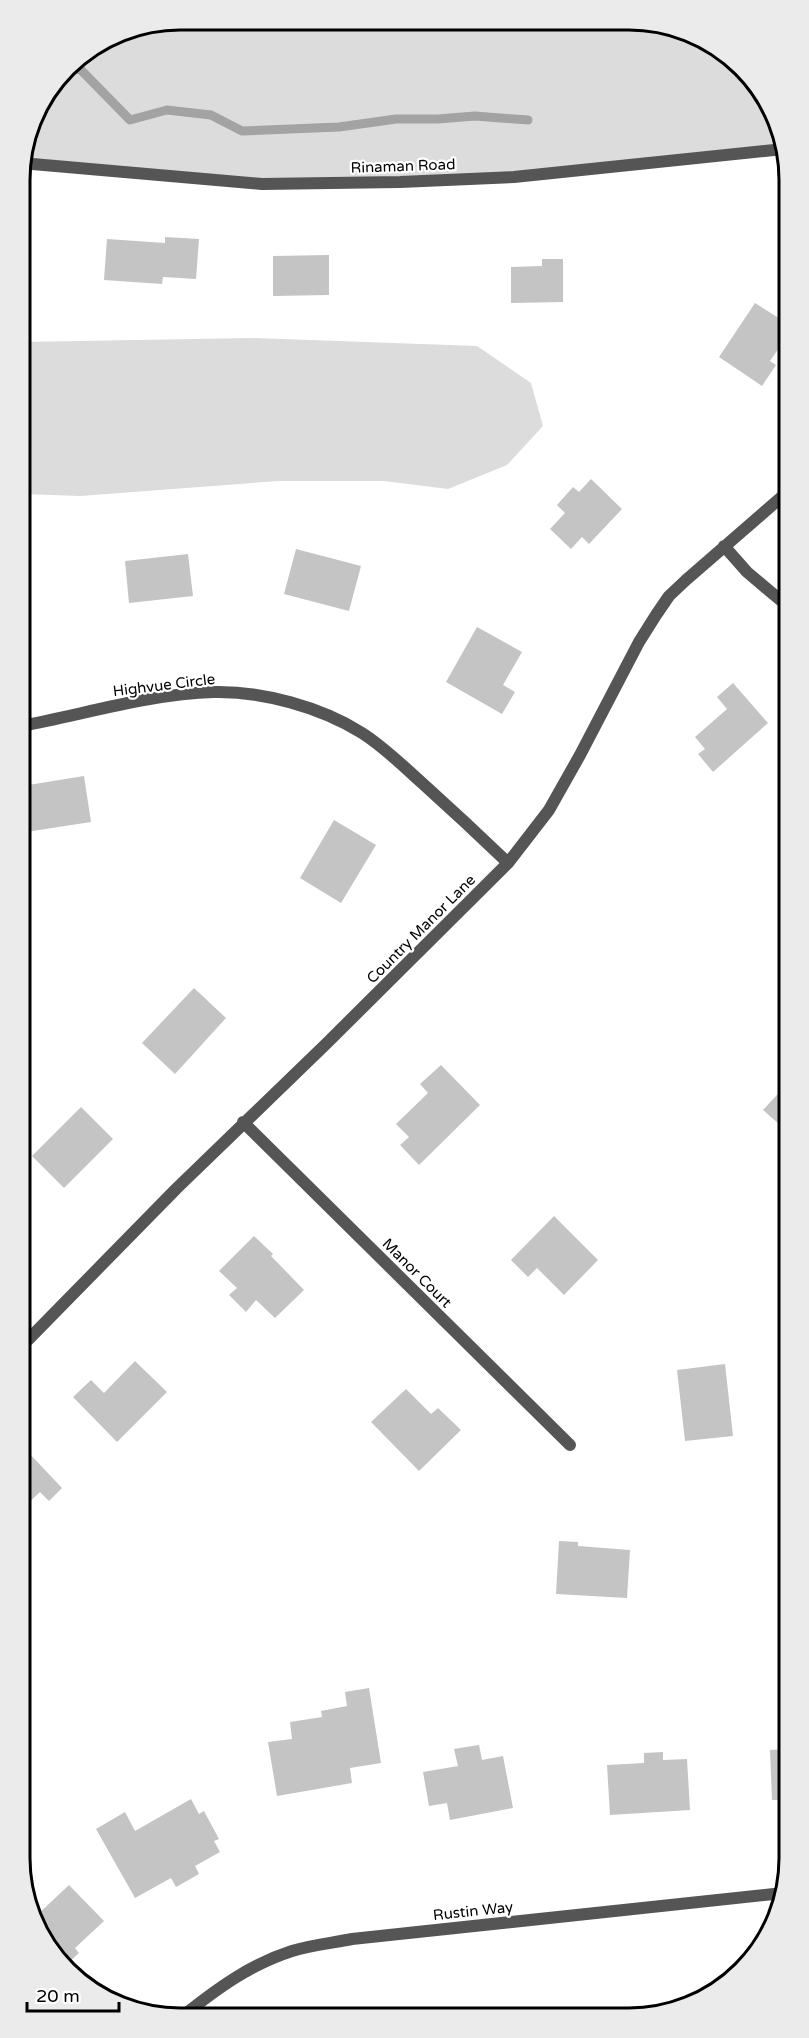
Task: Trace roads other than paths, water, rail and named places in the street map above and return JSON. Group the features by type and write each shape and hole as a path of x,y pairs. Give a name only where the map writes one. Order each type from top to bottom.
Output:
{"street":[{"name":"Rinaman Road","path":"31,164 262,184 390,183 514,177 776,150"},
{"name":"Country Manor Lane","path":"30,1338 243,1122 343,1027 508,863 549,810 639,642 669,596 779,499"},
{"path":"724,546 747,572 779,598"},
{"name":"Highvue Circle","path":"30,724 112,706 187,694 237,692 274,698 331,718 371,739 436,795 508,863"},
{"name":"Manor Court","path":"243,1122 570,1445"},
{"name":"Rustin Way","path":"193,2008 225,1983 249,1969 294,1950 352,1939 775,1894"}],"waterway":[{"path":"79,70 130,120 167,110 211,115 242,131 339,127 396,119 475,116 528,120"}]}
